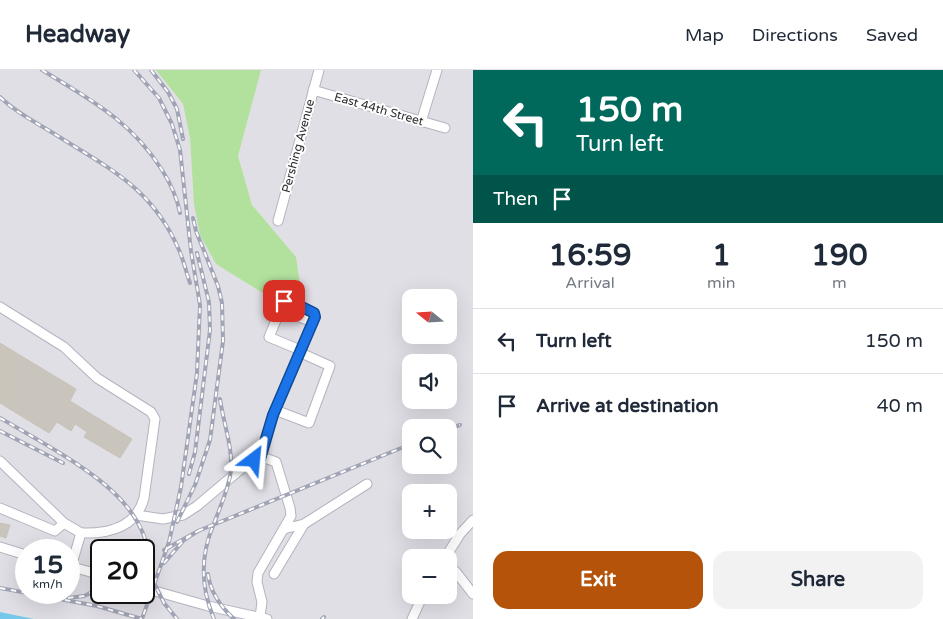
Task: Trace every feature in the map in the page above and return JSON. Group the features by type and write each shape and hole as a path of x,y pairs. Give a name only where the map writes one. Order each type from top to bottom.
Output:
{"street":[{"name":"Pershing Avenue","path":"278,222 319,70"},
{"path":"421,122 437,70"},
{"name":"East 44th Street","path":"313,90 445,128"},
{"path":"260,459 275,410 300,351 315,317 314,313 296,304 284,301 269,337 300,351 330,366 309,423 275,410"},
{"path":"0,307 64,347 92,375 154,415 155,422 144,498 136,515 122,526 98,534 80,533 64,523 0,461"},
{"path":"136,515 163,520 183,515 197,506 243,467 260,459 269,458 276,462 278,466 291,512 290,519 261,566 257,577 263,618 208,606 155,591"},
{"path":"284,530 304,524 367,484"},
{"path":"0,508 55,531 64,523"},
{"path":"451,549 460,534 473,520"},
{"path":"274,574 304,524"},
{"path":"78,539 80,533"},
{"path":"0,547 15,552"},
{"path":"457,573 473,594"},
{"path":"412,619 419,604"}],"shaded area":[{"path":"0,70 156,70 183,104 190,138 194,204 296,257 252,205 238,156 261,70 473,70 473,619 34,619 0,612"}],"green space":[{"path":"156,70 261,70 238,156 252,205 296,257 302,297 271,298 216,264 200,235 194,204 190,138 183,104"}],"water":[{"path":"0,612 34,619 0,619"}],"building":[{"path":"0,343 76,389 70,401 132,439 120,458 84,437 87,432 75,424 71,431 57,422 49,433 0,403"},
{"path":"0,523 10,525 6,538 0,536"}],"railway":[{"path":"42,70 109,113 137,138 165,175 175,196 180,213"},
{"path":"134,70 159,98 172,124 180,150 191,251 200,305 197,373 181,487 169,542 142,619"},
{"path":"151,70 168,92 177,109 183,139"},
{"path":"0,97 25,116 110,169 142,195 156,210 168,228 181,254 190,283"},
{"path":"177,522 195,485 210,440 223,341 222,303 218,286 196,231 193,218"},
{"path":"189,474 195,452 210,330 209,302 197,253"},
{"path":"214,619 207,596 204,561 209,538 226,492 231,471 229,444 220,399"},
{"path":"0,418 47,445 98,479 128,508 139,524 145,539"},
{"path":"0,431 63,463"},
{"path":"198,531 402,448"},
{"path":"164,550 198,531 184,540 164,563"},
{"path":"208,574 211,587 217,598 234,619"},
{"path":"155,585 164,603 177,619"},
{"path":"0,588 97,606 142,619"},
{"path":"80,596 90,593"}],"route":[{"path":"254,460 260,459 273,415 315,317 314,313 302,306 284,301"}]}
